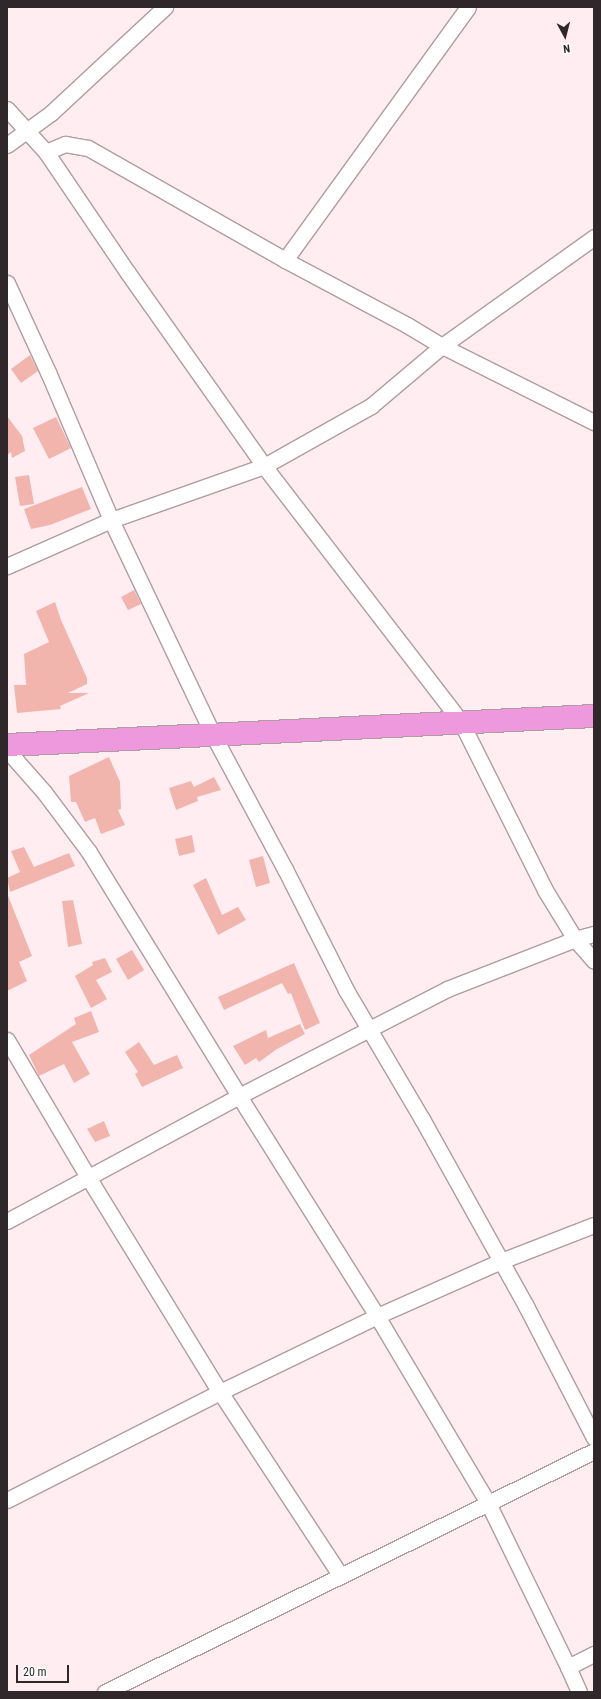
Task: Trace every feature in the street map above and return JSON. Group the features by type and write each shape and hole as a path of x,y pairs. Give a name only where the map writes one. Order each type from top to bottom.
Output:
{"highway":[{"path":"7,745 594,716"}],"street":[{"path":"7,145 27,132 50,113 164,7"},
{"path":"285,260 468,7"},
{"path":"7,109 46,152 128,273 264,466 461,722 545,890 575,939 594,961"},
{"path":"46,152 65,144 88,148 285,260 442,346 594,422"},
{"path":"7,566 111,520 264,466 371,406 442,346 594,237"},
{"path":"7,283 48,372 111,520 213,735 285,869 346,990 422,1119 501,1261 594,1438"},
{"path":"7,750 44,792 89,852 239,1096 377,1316 488,1503 568,1666 579,1692"},
{"path":"7,1221 239,1096 447,989 575,939 594,934"},
{"path":"7,1040 88,1177 220,1392 340,1575"},
{"path":"7,1500 220,1392 377,1316 501,1261 594,1225"},
{"path":"105,1692 594,1451"},
{"path":"568,1666 594,1654"}],"building":[{"path":"30,355 38,371 21,383 11,369"},
{"path":"7,416 22,436 25,451 12,458 11,452 7,455"},
{"path":"56,417 71,448 49,459 33,428"},
{"path":"29,475 34,504 20,506 15,477"},
{"path":"82,487 91,509 50,525 31,529 24,509"},
{"path":"134,590 141,604 128,610 121,597"},
{"path":"55,602 61,620 87,678 87,684 68,693 89,693 60,706 61,709 17,713 14,685 26,685 24,654 49,642 36,611"},
{"path":"109,757 120,782 121,809 118,810 125,825 101,834 95,818 85,822 76,802 71,802 69,776"},
{"path":"214,777 221,790 197,797 198,801 176,810 169,788 191,781 194,787"},
{"path":"192,835 195,852 179,856 175,839"},
{"path":"24,847 34,867 69,853 75,866 10,892 7,878 20,872 11,851"},
{"path":"263,856 270,883 256,887 249,860"},
{"path":"206,878 222,915 238,907 246,920 218,935 193,885"},
{"path":"7,893 32,956 19,962 27,981 7,991"},
{"path":"73,900 82,944 68,947 62,901"},
{"path":"132,950 144,970 128,980 116,959"},
{"path":"105,958 112,972 96,980 107,999 91,1008 75,976 93,965 92,962"},
{"path":"294,963 320,1023 305,1030 291,993 288,994 282,983 224,1010 218,997"},
{"path":"91,1011 99,1032 72,1042 90,1074 74,1083 64,1064 39,1076 29,1055 76,1024 74,1018"},
{"path":"300,1024 305,1034 277,1049 259,1062 256,1058 245,1065 233,1046 266,1030 268,1038"},
{"path":"139,1042 154,1065 177,1055 183,1068 142,1087 135,1074 138,1072 125,1052"},
{"path":"104,1121 110,1136 95,1142 87,1129"}]}
